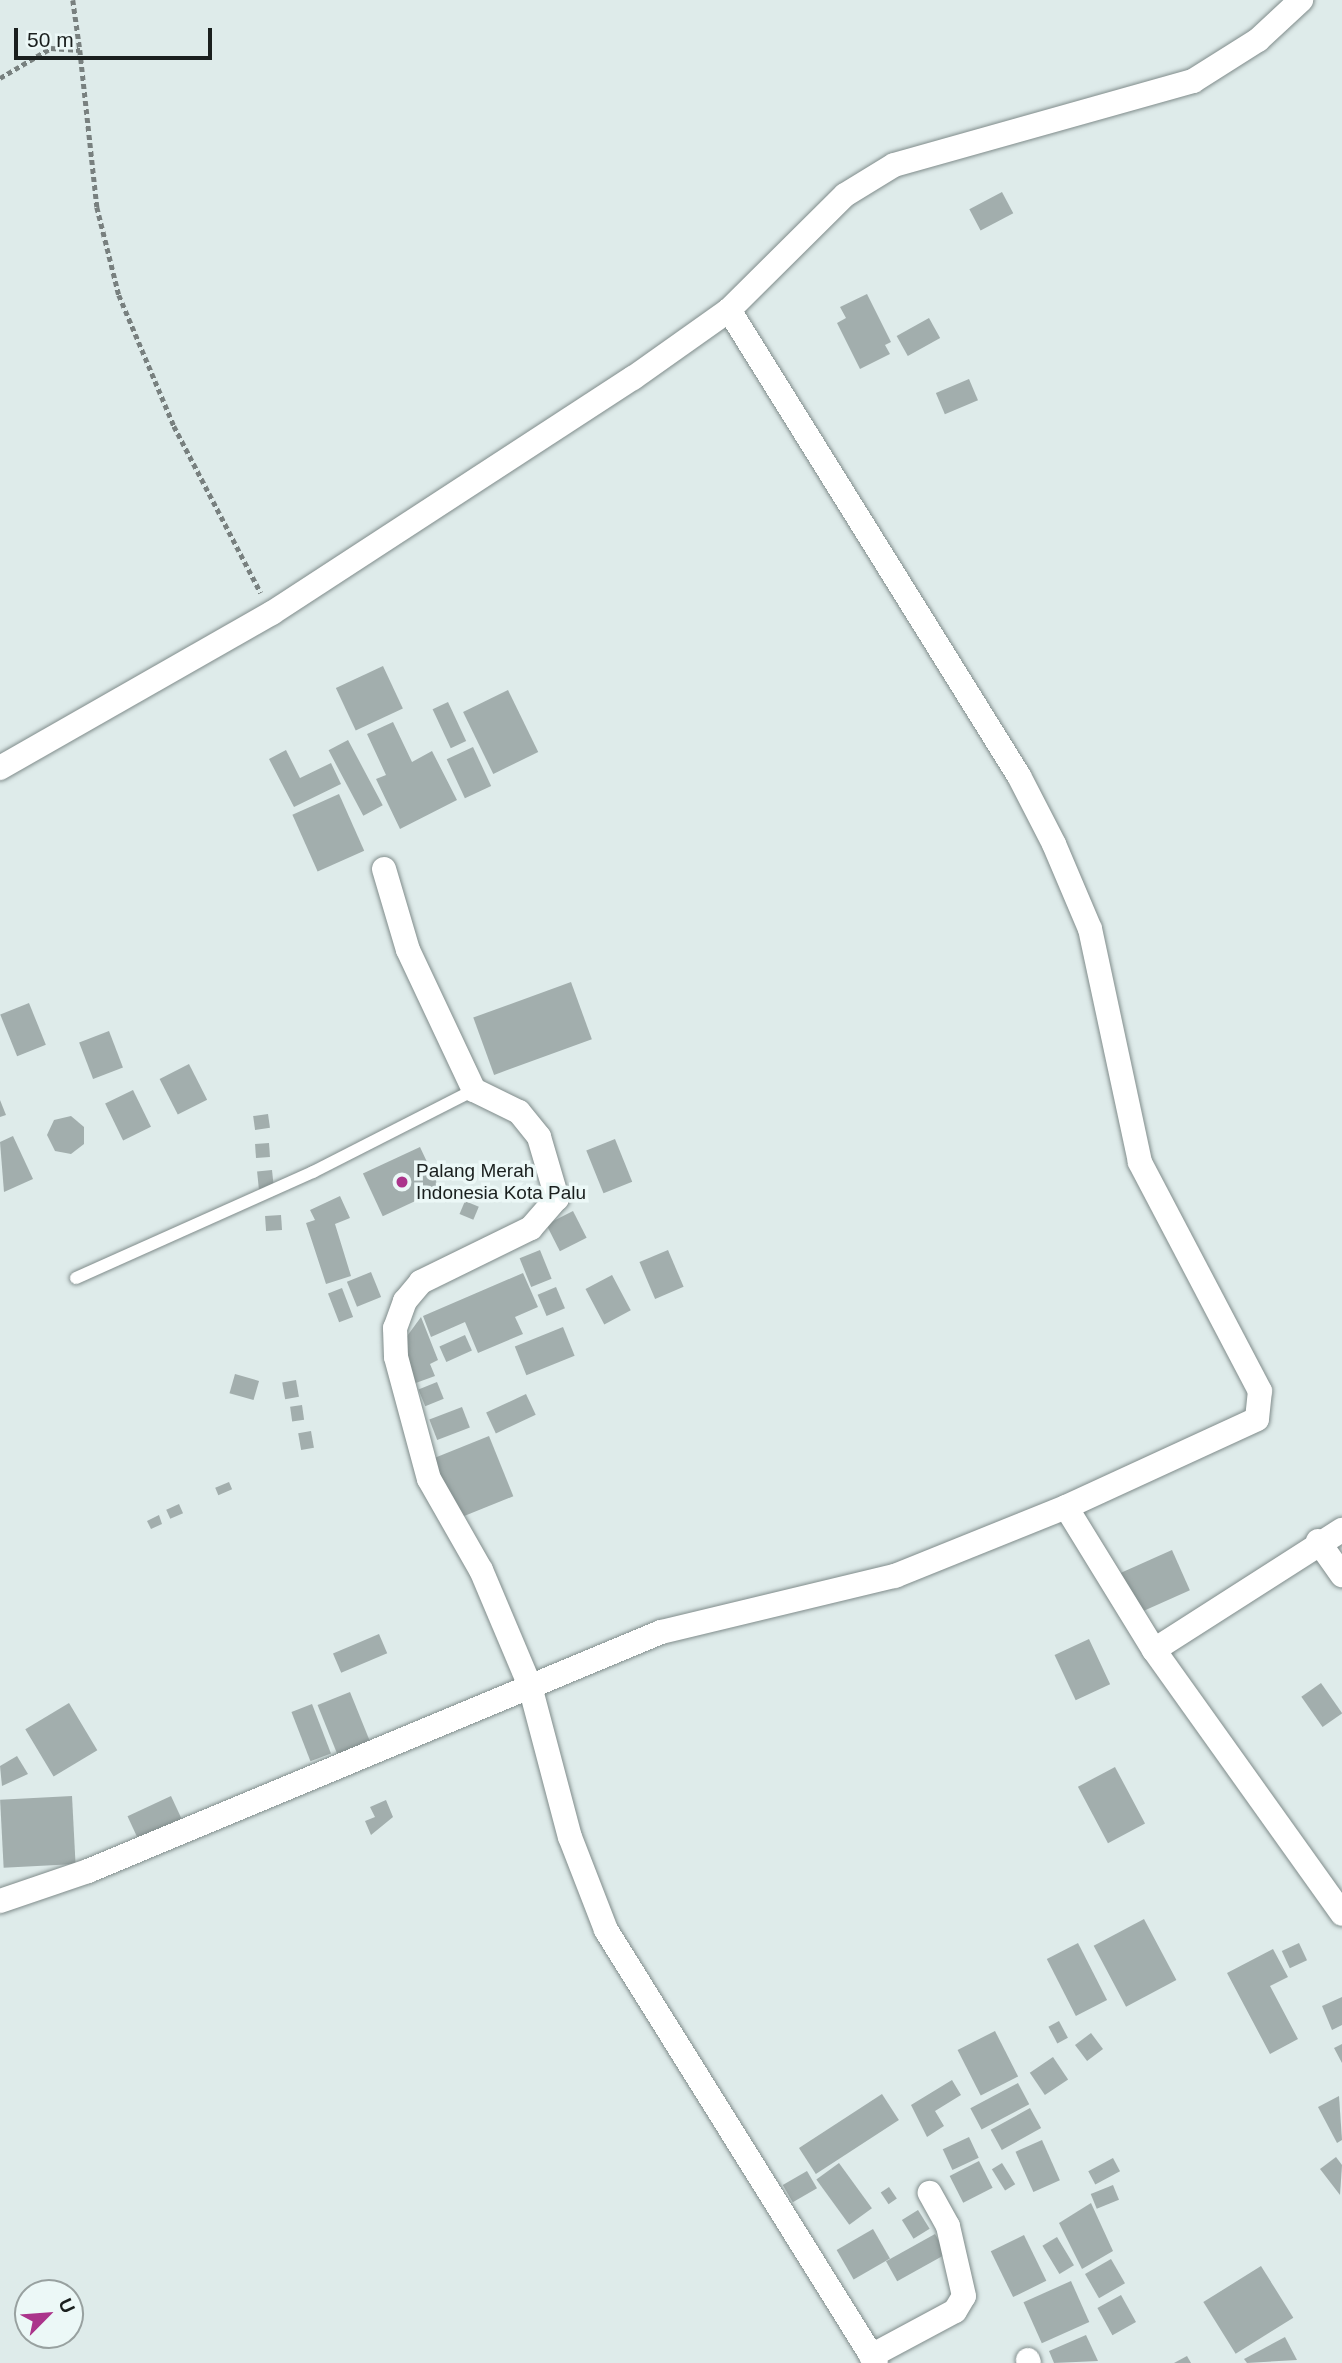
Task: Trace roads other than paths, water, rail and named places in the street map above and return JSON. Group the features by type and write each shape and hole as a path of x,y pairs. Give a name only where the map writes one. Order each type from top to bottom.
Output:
{"street":[{"path":"0,768 272,614 729,310 845,195 894,164 1193,82 1258,40 1301,0"},
{"path":"0,1901 88,1871 530,1686 731,1611 895,1576 1066,1507 1246,1427 1262,1407 1259,1391 1139,1162 1090,929 1054,844 1019,776 729,310"},
{"path":"384,869 408,950 474,1090 519,1112 539,1137 557,1198 531,1228 421,1282 395,1328 396,1357 429,1479 481,1570 530,1686 570,1837 606,1930 873,2359 955,2311 964,2296 948,2226 930,2193"},
{"path":"1066,1507 1154,1650 1342,1914"},
{"path":"1154,1650 1318,1541 1342,1530"},
{"path":"1318,1541 1342,1575"}],"lane":[{"path":"76,1278 313,1172 474,1090"}],"place":[{"name":"Palang Merah Indonesia Kota Palu","path":"402,1182"}]}
